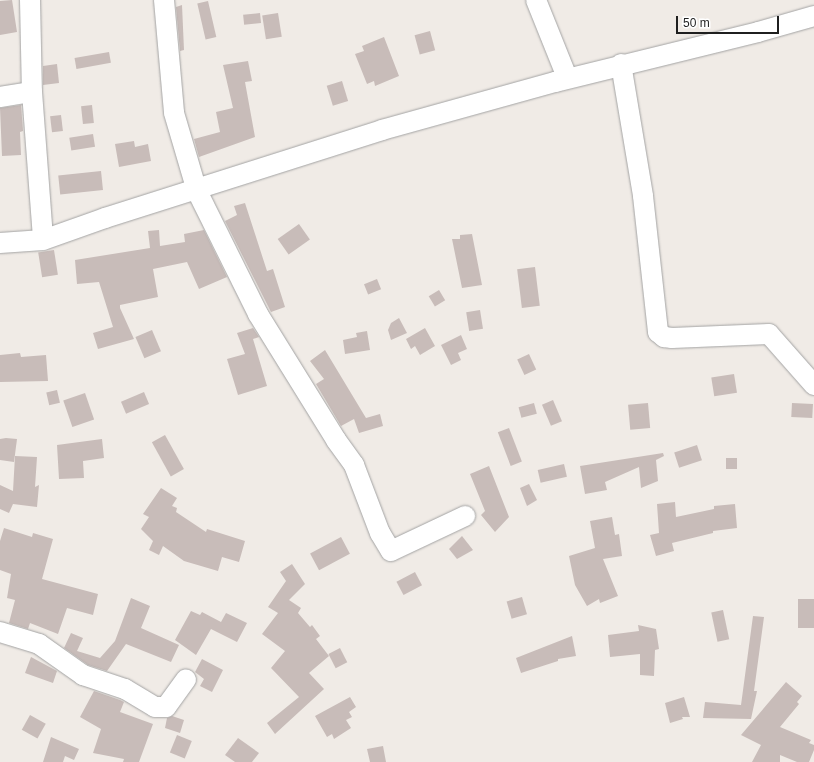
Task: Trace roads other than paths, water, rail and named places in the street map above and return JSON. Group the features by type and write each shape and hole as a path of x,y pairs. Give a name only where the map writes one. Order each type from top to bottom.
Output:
{"street":[{"path":"30,0 32,92 43,240"},
{"path":"164,0 174,113 197,191 258,314 336,440 354,465 380,533 391,551 465,516"},
{"path":"536,0 565,72"},
{"path":"0,243 43,240 105,218 197,191 382,130 621,64 758,32 814,16"},
{"path":"621,64 643,196 658,332 664,337 672,338 769,334 814,385"},
{"path":"0,97 32,92"},
{"path":"0,632 39,644 83,675 125,689 155,707 166,707 186,679"}]}
